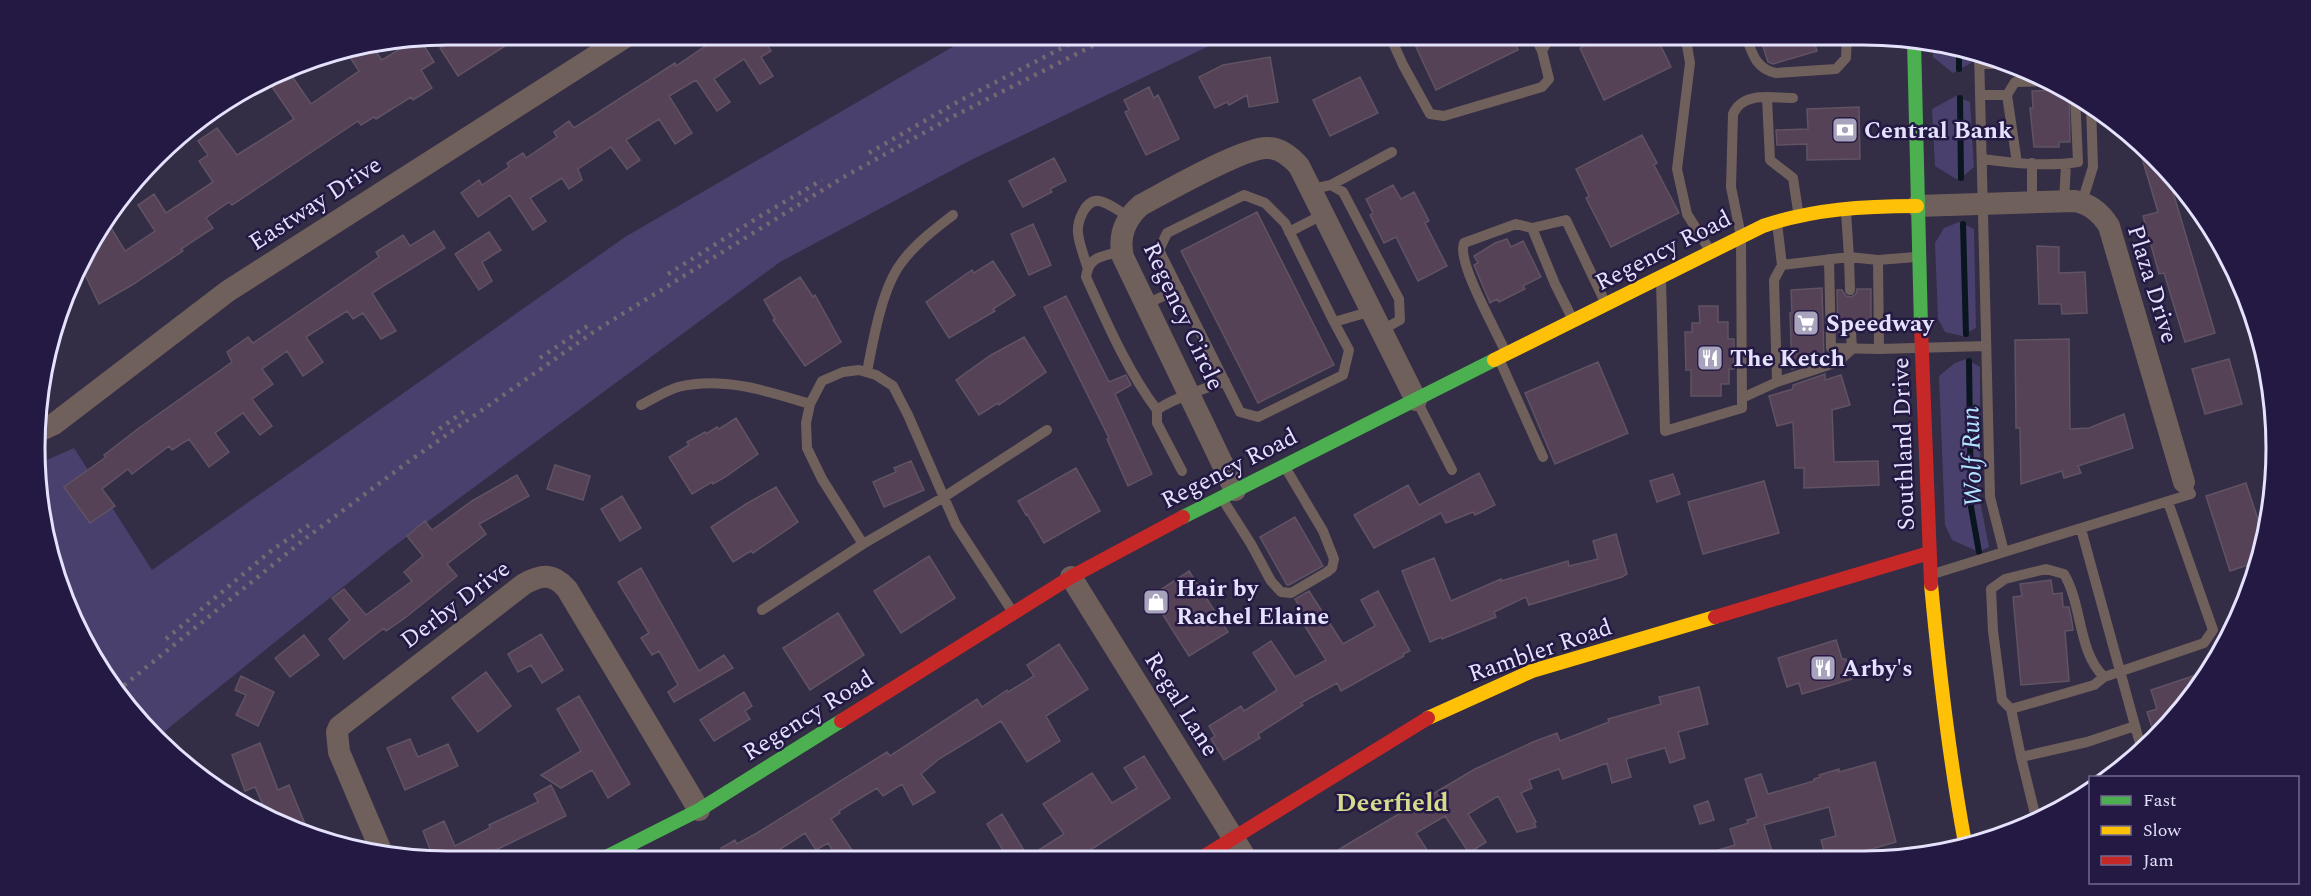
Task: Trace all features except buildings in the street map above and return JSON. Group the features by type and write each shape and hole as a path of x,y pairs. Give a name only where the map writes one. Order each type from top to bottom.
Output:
{"street":[{"name":"Eastway Drive","path":"46,428 54,424 236,286 613,45"},
{"name":"Southland Drive","path":"1914,48 1917,206 1930,575 1940,682 1952,774 1964,838"},
{"name":"Regency Circle","path":"1228,494 1190,396 1122,251 1124,228 1129,217 1141,205 1256,148 1269,148 1293,159 1321,187 1324,214 1416,400"},
{"path":"1917,206 2073,202"},
{"name":"Plaza Drive","path":"2073,202 2097,211 2109,226 2184,482"},
{"name":"Regency Road","path":"618,851 699,810 1071,577 1137,540 1742,236 1777,220 1799,214 1846,207 1917,206"},
{"name":"Rambler Road","path":"1212,851 1424,720 1532,671 1929,553"},
{"name":"Derby Drive","path":"379,845 339,752 337,732 339,727 524,584 545,575 554,576 567,589 699,810"},
{"name":"Regal Lane","path":"1071,577 1241,851"}],"lane":[{"path":"1394,45 1430,114 1443,117 1542,87 1549,79 1539,45"},
{"path":"1542,51 1545,45"},
{"path":"1687,45 1690,63 1677,169 1687,214 1711,252"},
{"path":"1749,45 1758,66 1776,73 1836,69 1846,58 1847,45"},
{"path":"1985,64 1979,64 1990,497 2004,552"},
{"path":"2017,163 2007,94 2014,81 2028,81"},
{"path":"1980,95 2007,94"},
{"path":"1661,277 1665,431 1742,408 1742,236 1731,188 1732,114 1749,98 1793,98"},
{"path":"1767,98 1770,160 1788,173 1795,182 1799,214"},
{"path":"1982,159 2017,163 2066,164 2078,162 2075,106"},
{"path":"2073,202 2093,167 2091,116"},
{"path":"1321,187 1392,152"},
{"path":"2032,163 2032,202"},
{"path":"2066,164 2073,202"},
{"path":"1321,187 1343,192 1400,299 1400,320 1334,322"},
{"path":"1244,195 1265,202 1285,223 1289,232 1349,350 1343,375 1258,417 1240,412 1159,250 1167,233 1244,195"},
{"path":"1129,217 1098,200 1090,203 1083,212 1078,232 1088,266 1086,277 1114,340 1144,394 1157,411 1157,423 1182,471"},
{"path":"1846,207 1850,290"},
{"path":"1289,232 1324,214"},
{"path":"867,372 874,335 892,276 911,250 953,215"},
{"path":"1543,457 1465,267 1461,250 1464,243 1516,224 1532,228 1566,220 1606,304"},
{"path":"1777,220 1782,265 1774,280 1777,382"},
{"path":"1532,228 1555,284 1574,321"},
{"path":"1088,266 1093,260 1122,251"},
{"path":"1782,265 1849,257 1878,260 1920,257"},
{"path":"1829,259 1831,348 1986,346"},
{"path":"1878,260 1879,349"},
{"path":"1146,304 1179,289"},
{"path":"1851,331 1852,349"},
{"path":"1742,398 1777,382 1838,362 1852,349"},
{"path":"863,544 822,479 807,448 806,423 810,404 822,381 843,372 859,370 876,375 893,386 956,525 1014,613"},
{"path":"1157,411 1167,403 1225,381"},
{"path":"641,405 677,388 706,383 731,384 772,392 810,404"},
{"path":"1416,400 1452,470"},
{"path":"762,610 863,544 944,497 1047,430"},
{"path":"1228,494 1271,581 1281,592 1291,593 1328,572 1332,568 1334,559 1323,531 1285,466"},
{"path":"1930,575 2191,494 2184,482"},
{"path":"2011,709 2094,685 2104,677 2204,643 2213,630 2168,501"},
{"path":"2081,528 2139,741"},
{"path":"2035,812 2011,709 2002,700 1991,589 2005,579 2046,569 2064,574 2072,588 2093,666 2104,677"},
{"path":"2021,757 2087,742 2135,726"}],"shaded area":[{"path":"956,45 1211,45 973,159 780,262 389,550 165,731 168,738 145,714 113,672 99,650 76,602 66,578 53,527 48,501 45,461 74,448 152,570 625,237"},
{"path":"1933,51 1971,60 1971,63 1953,73 1933,57"},
{"path":"1956,96 1970,102 1974,167 1961,178 1956,179 1935,166 1932,109"},
{"path":"1959,222 1974,229 1976,328 1962,336 1945,332 1938,319 1935,243 1944,228"},
{"path":"1966,359 1980,367 1980,501 1989,547 1979,552 1952,540 1945,525 1939,376 1955,363"}],"waterway":[{"name":"Wolf Run","path":"1959,57 1959,69"},
{"name":"Wolf Run","path":"1960,98 1961,178"},
{"name":"Wolf Run","path":"1963,224 1966,334"},
{"name":"Wolf Run","path":"1969,361 1971,507 1979,552"}],"railway":[{"path":"869,153 959,101 1068,45"},
{"path":"123,686 306,538 408,462 595,331 842,178 956,115 1094,45"},
{"path":"668,274 822,180"},
{"path":"540,358 592,323"},
{"path":"432,434 469,408"},
{"path":"166,639 272,550 312,523"}],"traffic: fast":[{"path":"1914,48 1921,327"},
{"path":"1183,517 1494,360"},
{"path":"618,851 699,810 841,721"}],"traffic: slow":[{"path":"1494,360 1763,226 1820,212 1917,206"},
{"path":"1931,584 1945,714 1964,838"},
{"path":"1428,718 1532,671 1715,617"}],"traffic: jam":[{"path":"1921,327 1931,584"},
{"path":"841,721 1071,577 1183,517"},
{"path":"1715,617 1929,553"},
{"path":"1213,851 1428,718"}],"place":[{"name":"Central Bank","path":"1845,130"},
{"name":"Speedway","path":"1806,323"},
{"name":"The Ketch","path":"1710,358"},
{"name":"Hair by Rachel Elaine","path":"1156,602"},
{"name":"Arby's","path":"1823,668"}],"district":[{"name":"Deerfield","path":"1392,802"}]}
